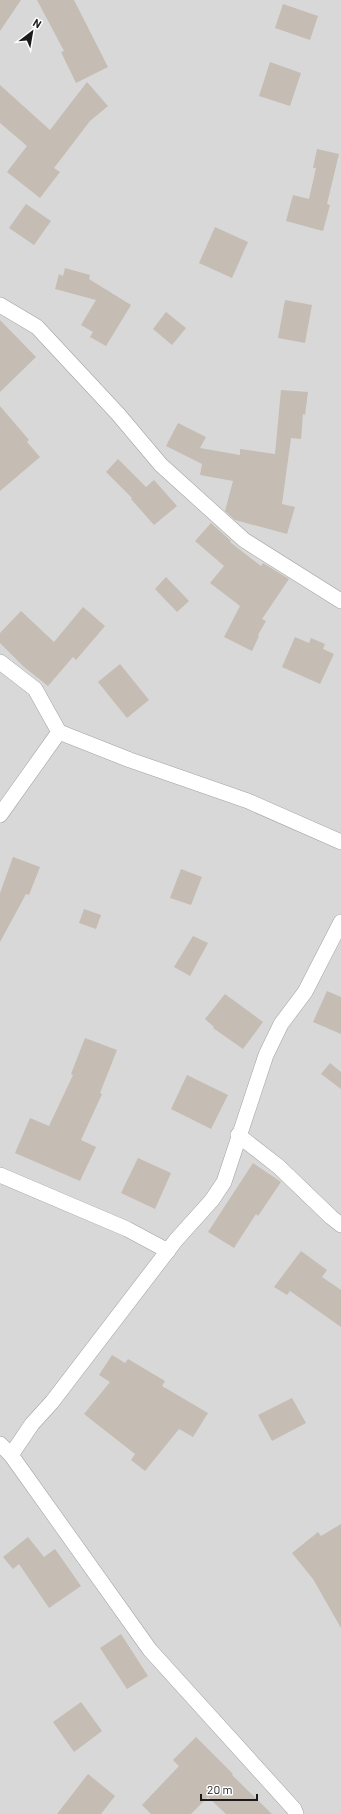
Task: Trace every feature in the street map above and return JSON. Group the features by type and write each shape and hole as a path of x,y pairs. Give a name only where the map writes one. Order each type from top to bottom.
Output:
{"street":[{"path":"0,305 38,327 118,414 161,465 244,540 341,601"},
{"path":"0,662 35,688 59,732 130,760 248,801 341,842"},
{"path":"0,815 59,732"},
{"path":"11,1455 32,1424 52,1402 168,1251 212,1200 224,1182 238,1135 266,1056 281,1024 305,992 341,922"},
{"path":"238,1135 279,1166 331,1218 341,1225"},
{"path":"0,1175 127,1229 168,1251"},
{"path":"0,1444 11,1455 150,1650 294,1809 296,1814"}],"shaded area":[{"path":"0,0 341,0 341,1814 0,1814"}],"building":[{"path":"0,0 21,0 0,31"},
{"path":"37,0 74,0 108,67 76,83 61,52 64,51"},
{"path":"283,4 318,16 310,40 275,28"},
{"path":"270,62 301,73 290,106 259,96"},
{"path":"87,82 108,106 90,121 54,168 60,172 40,198 7,172 27,146 0,123 0,85 50,130"},
{"path":"317,149 339,154 327,204 330,205 323,231 286,221 293,195 309,199 316,168 313,168"},
{"path":"26,204 51,221 34,245 9,228"},
{"path":"215,227 248,242 232,278 199,263"},
{"path":"65,268 90,275 89,279 131,305 106,346 90,337 93,332 81,325 96,300 55,289 59,274 63,276"},
{"path":"285,300 312,305 305,343 278,338"},
{"path":"166,312 186,328 172,345 153,329"},
{"path":"0,320 36,357 0,392"},
{"path":"281,390 308,392 305,415 303,414 301,439 291,438 282,504 295,507 287,534 235,520 225,511 233,481 200,475 202,464 166,446 178,423 206,437 200,448 240,455 240,449 275,454"},
{"path":"0,406 29,440 27,442 40,457 0,491"},
{"path":"118,459 146,487 154,480 177,506 154,525 131,499 132,498 106,472"},
{"path":"211,523 231,541 230,542 261,566 263,563 289,579 262,619 266,621 258,635 259,636 252,651 224,637 240,606 210,583 224,566 195,541"},
{"path":"166,577 189,601 177,612 155,589"},
{"path":"83,607 105,626 76,660 73,657 48,686 24,667 0,643 0,633 21,611 54,642"},
{"path":"295,637 309,643 311,638 325,644 323,649 334,654 320,684 282,667"},
{"path":"120,664 149,700 127,718 98,682"},
{"path":"13,857 40,867 29,895 26,894 0,942 0,893"},
{"path":"181,869 202,877 191,905 170,898"},
{"path":"84,909 101,915 96,929 79,923"},
{"path":"193,936 208,943 190,976 174,967"},
{"path":"327,991 341,997 341,1034 313,1022"},
{"path":"225,994 263,1022 243,1049 213,1028 214,1027 205,1019"},
{"path":"85,1038 117,1050 100,1093 102,1094 81,1140 96,1147 80,1181 15,1153 30,1118 49,1126 73,1075 71,1074"},
{"path":"330,1063 341,1072 341,1089 321,1074"},
{"path":"187,1075 228,1095 211,1129 171,1109"},
{"path":"138,1158 171,1173 155,1209 121,1193"},
{"path":"253,1163 281,1182 258,1216 256,1214 234,1248 208,1232"},
{"path":"301,1251 327,1270 322,1277 341,1290 341,1327 290,1291 287,1295 274,1287"},
{"path":"112,1355 125,1363 128,1359 165,1381 162,1386 208,1413 193,1437 179,1429 145,1471 131,1460 135,1454 84,1414 110,1382 99,1375"},
{"path":"292,1398 306,1423 272,1441 258,1415"},
{"path":"341,1524 341,1628 313,1579 292,1553 318,1532 321,1536"},
{"path":"28,1537 44,1557 55,1549 81,1586 49,1608 19,1564 13,1569 3,1557"},
{"path":"121,1634 148,1676 127,1689 100,1648"},
{"path":"81,1702 102,1731 74,1752 53,1722"},
{"path":"196,1737 272,1814 226,1814 208,1797 191,1814 151,1814 142,1805 179,1766 173,1760"},
{"path":"88,1774 115,1796 101,1814 57,1814"}]}
